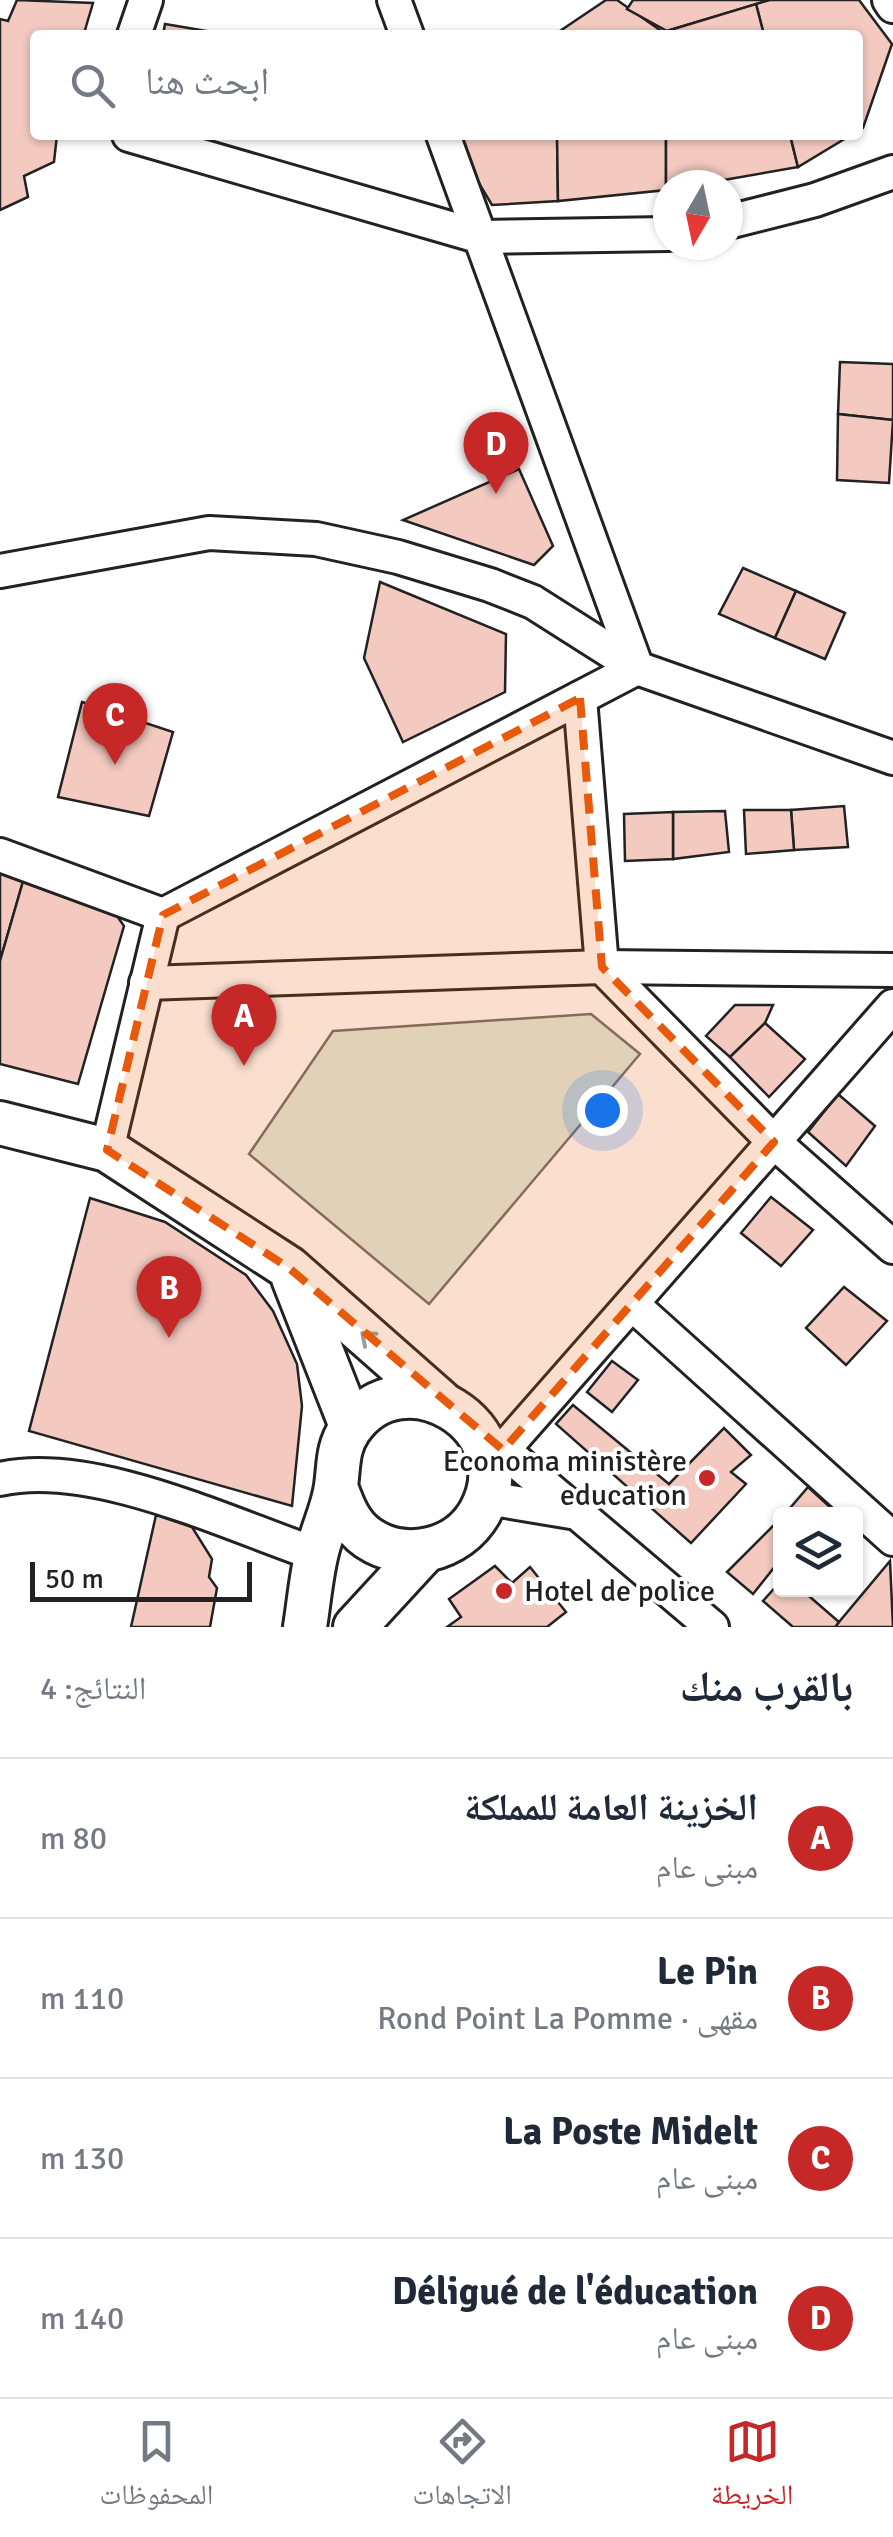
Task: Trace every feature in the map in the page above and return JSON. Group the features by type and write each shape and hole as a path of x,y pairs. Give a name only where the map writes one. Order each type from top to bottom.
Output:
{"main road":[{"path":"0,1122 107,1150 289,1268 440,1401 465,1416 493,1445 488,1498 473,1524 452,1542 424,1551 395,1550 367,1537 347,1515 336,1488"},
{"path":"289,1268 351,1426"},
{"path":"305,1627 316,1554 336,1488 337,1455 351,1426 376,1406 407,1396 440,1401"},
{"path":"354,1627 424,1551"}],"street":[{"path":"136,30 146,0"},
{"path":"394,0 405,30"},
{"path":"146,140 481,238 653,234"},
{"path":"446,140 637,668"},
{"path":"743,218 816,200 893,172"},
{"path":"0,572 209,533 316,539 398,557 533,602 637,668 893,758"},
{"path":"0,855 163,915 637,668"},
{"path":"580,698 602,968 774,1142 893,1247"},
{"path":"107,1150 163,915"},
{"path":"146,983 602,968 893,970"},
{"path":"712,1627 493,1445 632,1304 893,1006"},
{"path":"632,1304 893,1539"},
{"path":"0,1480 60,1474 108,1483 316,1554"},
{"path":"488,1498 571,1512"}],"highlighted area":[{"path":"580,698 602,967 774,1142 503,1450 289,1268 107,1150 163,915"}],"green space":[{"path":"591,1014 640,1054 429,1304 249,1154 333,1031"}],"building":[{"path":"17,0 93,3 85,30 30,30 30,140 56,140 54,162 24,176 28,197 0,210 0,19 8,21"},
{"path":"606,0 617,0 660,30 561,30"},
{"path":"633,0 770,0 670,30 627,9"},
{"path":"770,0 859,0 892,44 863,128 863,30 763,30 756,4"},
{"path":"756,4 763,30 670,30"},
{"path":"165,24 200,30 164,30"},
{"path":"456,140 557,140 558,201 492,205"},
{"path":"557,140 666,140 666,170 653,170 653,191 558,201"},
{"path":"666,140 791,140 798,167 743,177 743,170 666,170"},
{"path":"791,140 843,140 798,167"},
{"path":"840,362 893,364 893,420 838,414"},
{"path":"838,414 893,420 889,483 837,480"},
{"path":"519,469 553,546 534,565 403,520"},
{"path":"743,568 796,591 775,638 719,614"},
{"path":"380,582 506,634 505,692 403,742 364,658"},
{"path":"796,591 845,613 825,659 775,638"},
{"path":"82,702 173,732 149,816 58,797"},
{"path":"844,806 848,847 794,850 791,810"},
{"path":"744,810 791,810 794,850 746,854"},
{"path":"725,811 729,852 673,859 673,812"},
{"path":"673,812 673,859 625,861 624,814"},
{"path":"0,872 24,878 0,961"},
{"path":"24,878 108,903 124,926 78,1084 0,1064 0,961"},
{"path":"735,1005 773,1005 765,1023 730,1057 706,1036"},
{"path":"765,1023 805,1059 769,1097 730,1057"},
{"path":"838,1094 875,1126 846,1166 808,1132"},
{"path":"771,1197 813,1230 781,1266 741,1233"},
{"path":"90,1198 165,1222 246,1275 273,1311 297,1364 302,1406 292,1506 29,1431"},
{"path":"844,1287 887,1321 846,1365 806,1328"},
{"path":"612,1361 638,1380 612,1412 587,1392"},
{"name":"Economa ministère education","path":"573,1405 669,1484 724,1428 751,1455 731,1472 746,1484 691,1543 556,1424"},
{"path":"808,1487 830,1507 791,1507"},
{"path":"156,1515 192,1527 212,1559 209,1577 217,1588 210,1627 131,1627"},
{"path":"773,1526 773,1569 753,1594 727,1572"},
{"path":"890,1561 893,1627 835,1627"},
{"name":"Hotel de police","path":"495,1566 512,1583 530,1567 566,1612 547,1627 447,1627 461,1617 449,1599"},
{"path":"773,1590 773,1597 810,1597 839,1622 835,1627 793,1627 763,1601"}],"place":[{"name":"Déligué de l'éducation","path":"496,494"},
{"name":"La Poste Midelt","path":"115,765"},
{"name":"الخزينة العامة للمملكة","path":"244,1066"},
{"name":"Le Pin","path":"169,1338"},
{"name":"Economa ministère education","path":"707,1478"},
{"name":"Hotel de police","path":"504,1591"}]}
